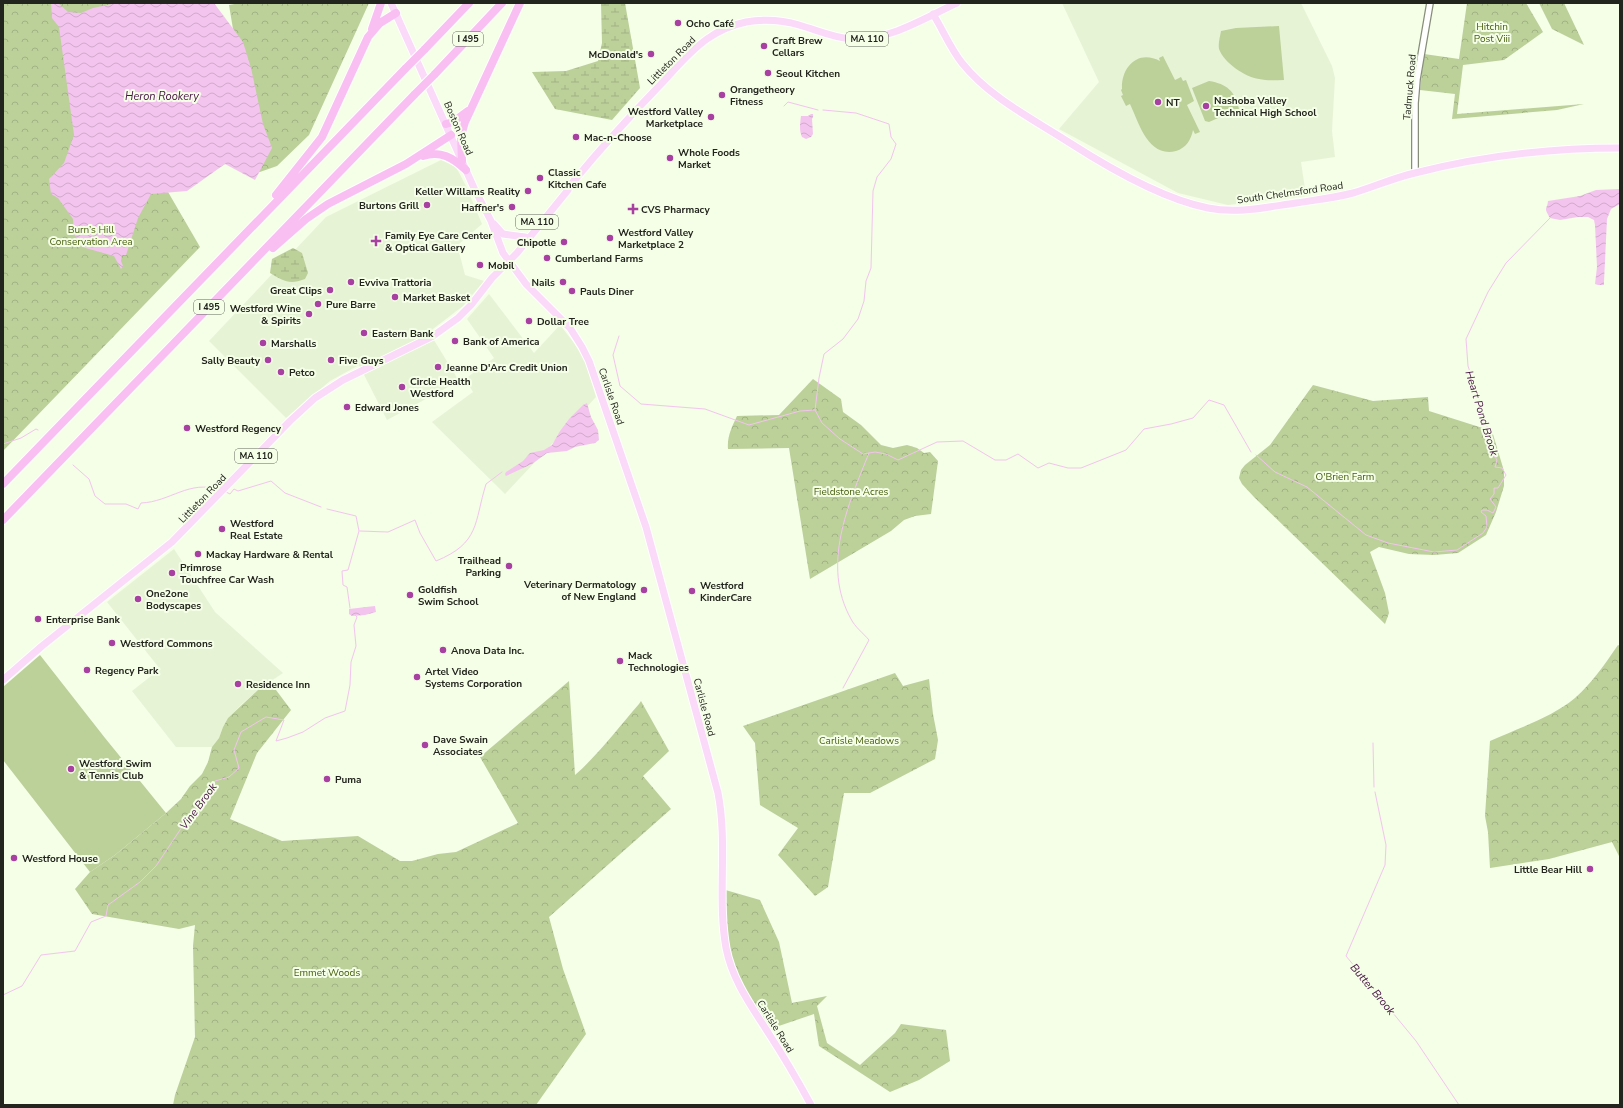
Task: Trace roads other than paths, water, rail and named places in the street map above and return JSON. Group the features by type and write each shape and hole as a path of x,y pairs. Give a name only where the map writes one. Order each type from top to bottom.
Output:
{"highway":[{"path":"250,230 322,136 370,35 381,3"},
{"name":"I 495","path":"3,484 469,3"},
{"name":"I 495","path":"3,520 502,3"},
{"path":"462,161 461,136 465,122 520,3"},
{"path":"370,35 380,23 396,13"},
{"path":"446,124 459,119 471,108"},
{"path":"247,268 306,219 323,207 411,160 451,135"},
{"path":"411,160 425,155 440,154 452,158 466,170"}],"main road":[{"name":"Boston Road","path":"391,3 466,170 491,221 503,253 508,261"},
{"name":"Littleton Road","path":"3,680 42,646 172,542 290,421 315,398 343,380 439,333 464,312 508,261 517,253 608,139 706,39 718,32 744,23 774,20 794,24 834,36 859,39 875,37 890,33 957,3"},
{"name":"South Chelmsford Road","path":"933,14 945,38 962,63 986,88 1092,158 1132,179 1185,201 1209,208 1221,210 1257,209 1345,195 1415,173 1528,152 1620,148"},
{"name":"Littleton Road","path":"508,261 513,251 564,188 570,185"},
{"path":"491,221 503,234 525,237"},
{"name":"Carlisle Road","path":"508,261 526,284 575,335 589,361 598,384 646,527 718,793 722,813 724,930 728,956 733,972 742,990 811,1105"}],"street":[{"name":"Tadmuck Road","path":"1415,173 1415,103 1417,79 1430,3"}],"water":[{"name":"Heron Rookery","path":"51,3 58,3 68,12 81,13 93,8 117,3 214,3 243,42 251,68 263,124 272,148 255,180 225,164 187,191 151,194 138,218 126,255 122,255 121,261 123,266 121,269 114,256 82,247 74,234 73,219 58,198 51,194 49,179 64,163 74,135 59,27 52,18"},
{"path":"813,114 813,134 811,137 806,139 802,137 800,132 801,116 808,116"},
{"path":"1620,189 1620,204 1611,209 1607,219 1604,285 1598,285 1595,284 1597,267 1594,220 1588,217 1560,220 1550,218 1546,209 1548,201 1580,196 1596,190"},
{"path":"587,403 591,417 598,430 599,440 595,443 575,447 567,451 547,453 532,464 506,476 506,472 523,461 530,453 544,450 552,445 569,419"},
{"path":"375,606 376,612 352,616 349,614 349,609"}],"waterway":[{"name":"Heart Pond Brook","path":"784,106 788,102 818,110"},
{"name":"Heart Pond Brook","path":"823,110 856,113 889,124 891,137 896,144 891,159 877,177 873,191 871,268 866,281 864,301 858,319 843,339 824,354 819,378 815,410 822,423 840,439 863,454 875,452 886,454 898,460 937,442 963,441 995,460 1006,460 1018,454 1038,468 1049,463 1068,468 1081,468 1126,450 1144,429 1193,418 1209,400 1224,405 1251,452"},
{"name":"Heart Pond Brook","path":"1256,455 1275,472 1307,487 1366,535 1388,543 1434,552 1457,550 1483,533 1487,527 1486,516 1481,512 1482,510 1487,510 1493,513 1496,507 1490,499 1494,494 1494,488 1498,488 1506,475 1502,468 1495,467 1497,460 1492,453 1492,445 1483,411 1468,366 1466,339 1488,292 1506,263 1550,218"},
{"path":"619,336 613,355 620,386 641,404 705,409 749,425 800,411 815,410"},
{"name":"Vine Brook","path":"3,444 21,438 36,429 38,430"},
{"path":"843,688 869,640 851,619 842,598 838,578 838,556 846,514 869,453"},
{"name":"Vine Brook","path":"73,465 89,479 95,496 105,504 126,504 138,509 141,503 151,502 189,489 209,487 219,490"},
{"path":"360,531 388,532 415,520 420,533 436,561 461,547 468,539 477,521 486,484 502,472"},
{"name":"Vine Brook","path":"226,492 230,494 234,489 238,491 271,481 285,493 321,507"},
{"name":"Vine Brook","path":"327,509 356,516 359,531 348,570 342,571 343,585 347,587 350,608"},
{"name":"Vine Brook","path":"3,995 22,986 41,955 75,951 91,922 106,916 108,905 140,882 156,866 194,809 215,781 229,777 239,768 234,750 241,732 266,717 284,720 276,741 303,732 325,718 345,711 350,685 351,662 356,646 354,625 357,617 355,615"},
{"name":"Butter Brook","path":"1373,743 1374,787"},
{"name":"Butter Brook","path":"1375,792 1386,845 1385,865 1346,956 1416,1041 1459,1105"}],"place":[{"name":"Ocho Café","path":"678,23"},
{"name":"Craft Brew Cellars","path":"764,46"},
{"name":"McDonald's","path":"651,54"},
{"name":"Seoul Kitchen","path":"768,73"},
{"name":"Orangetheory Fitness","path":"722,95"},
{"name":"NT","path":"1158,102"},
{"name":"Nashoba Valley Technical High School","path":"1206,106"},
{"name":"Westford Valley Marketplace","path":"711,117"},
{"name":"Mac-n-Choose","path":"576,137"},
{"name":"Whole Foods Market","path":"670,158"},
{"name":"Classic Kitchen Cafe","path":"540,178"},
{"name":"Keller Willams Reality","path":"528,191"},
{"name":"Burtons Grill","path":"427,205"},
{"name":"Haffner's","path":"512,207"},
{"name":"CVS Pharmacy","path":"633,209"},
{"name":"Westford Valley Marketplace 2","path":"610,238"},
{"name":"Family Eye Care Center & Optical Gallery","path":"376,241"},
{"name":"Chipotle","path":"564,242"},
{"name":"Cumberland Farms","path":"547,258"},
{"name":"Mobil","path":"480,265"},
{"name":"Evviva Trattoria","path":"351,282"},
{"name":"Nails","path":"563,282"},
{"name":"Great Clips","path":"330,290"},
{"name":"Pauls Diner","path":"572,291"},
{"name":"Market Basket","path":"395,297"},
{"name":"Pure Barre","path":"318,304"},
{"name":"Westford Wine & Spirits","path":"309,314"},
{"name":"Dollar Tree","path":"529,321"},
{"name":"Eastern Bank","path":"364,333"},
{"name":"Bank of America","path":"455,341"},
{"name":"Marshalls","path":"263,343"},
{"name":"Sally Beauty","path":"268,360"},
{"name":"Five Guys","path":"331,360"},
{"name":"Jeanne D'Arc Credit Union","path":"438,367"},
{"name":"Petco","path":"281,372"},
{"name":"Circle Health Westford","path":"402,387"},
{"name":"Edward Jones","path":"347,407"},
{"name":"Westford Regency","path":"187,428"},
{"name":"Westford Real Estate","path":"222,529"},
{"name":"Mackay Hardware & Rental","path":"198,554"},
{"name":"Trailhead Parking","path":"509,566"},
{"name":"Primrose Touchfree Car Wash","path":"172,573"},
{"name":"Veterinary Dermatology of New England","path":"644,590"},
{"name":"Westford KinderCare","path":"692,591"},
{"name":"Goldfish Swim School","path":"410,595"},
{"name":"One2one Bodyscapes","path":"138,599"},
{"name":"Enterprise Bank","path":"38,619"},
{"name":"Westford Commons","path":"112,643"},
{"name":"Anova Data Inc.","path":"443,650"},
{"name":"Mack Technologies","path":"620,661"},
{"name":"Regency Park","path":"87,670"},
{"name":"Artel Video Systems Corporation","path":"417,677"},
{"name":"Residence Inn","path":"238,684"},
{"name":"Dave Swain Associates","path":"425,745"},
{"name":"Westford Swim & Tennis Club","path":"71,769"},
{"name":"Puma","path":"327,779"},
{"name":"Westford House","path":"14,858"},
{"name":"Little Bear Hill","path":"1590,869"}],"park label":[{"name":"Hitchin Post Viii","path":"1492,32"},
{"name":"Burn’s Hill Conservation Area","path":"91,234"},
{"name":"O'Brien Farm","path":"1345,476"},
{"name":"Fieldstone Acres","path":"851,491"},
{"name":"Carlisle Meadows","path":"859,740"},
{"name":"Emmet Woods","path":"327,972"}]}
